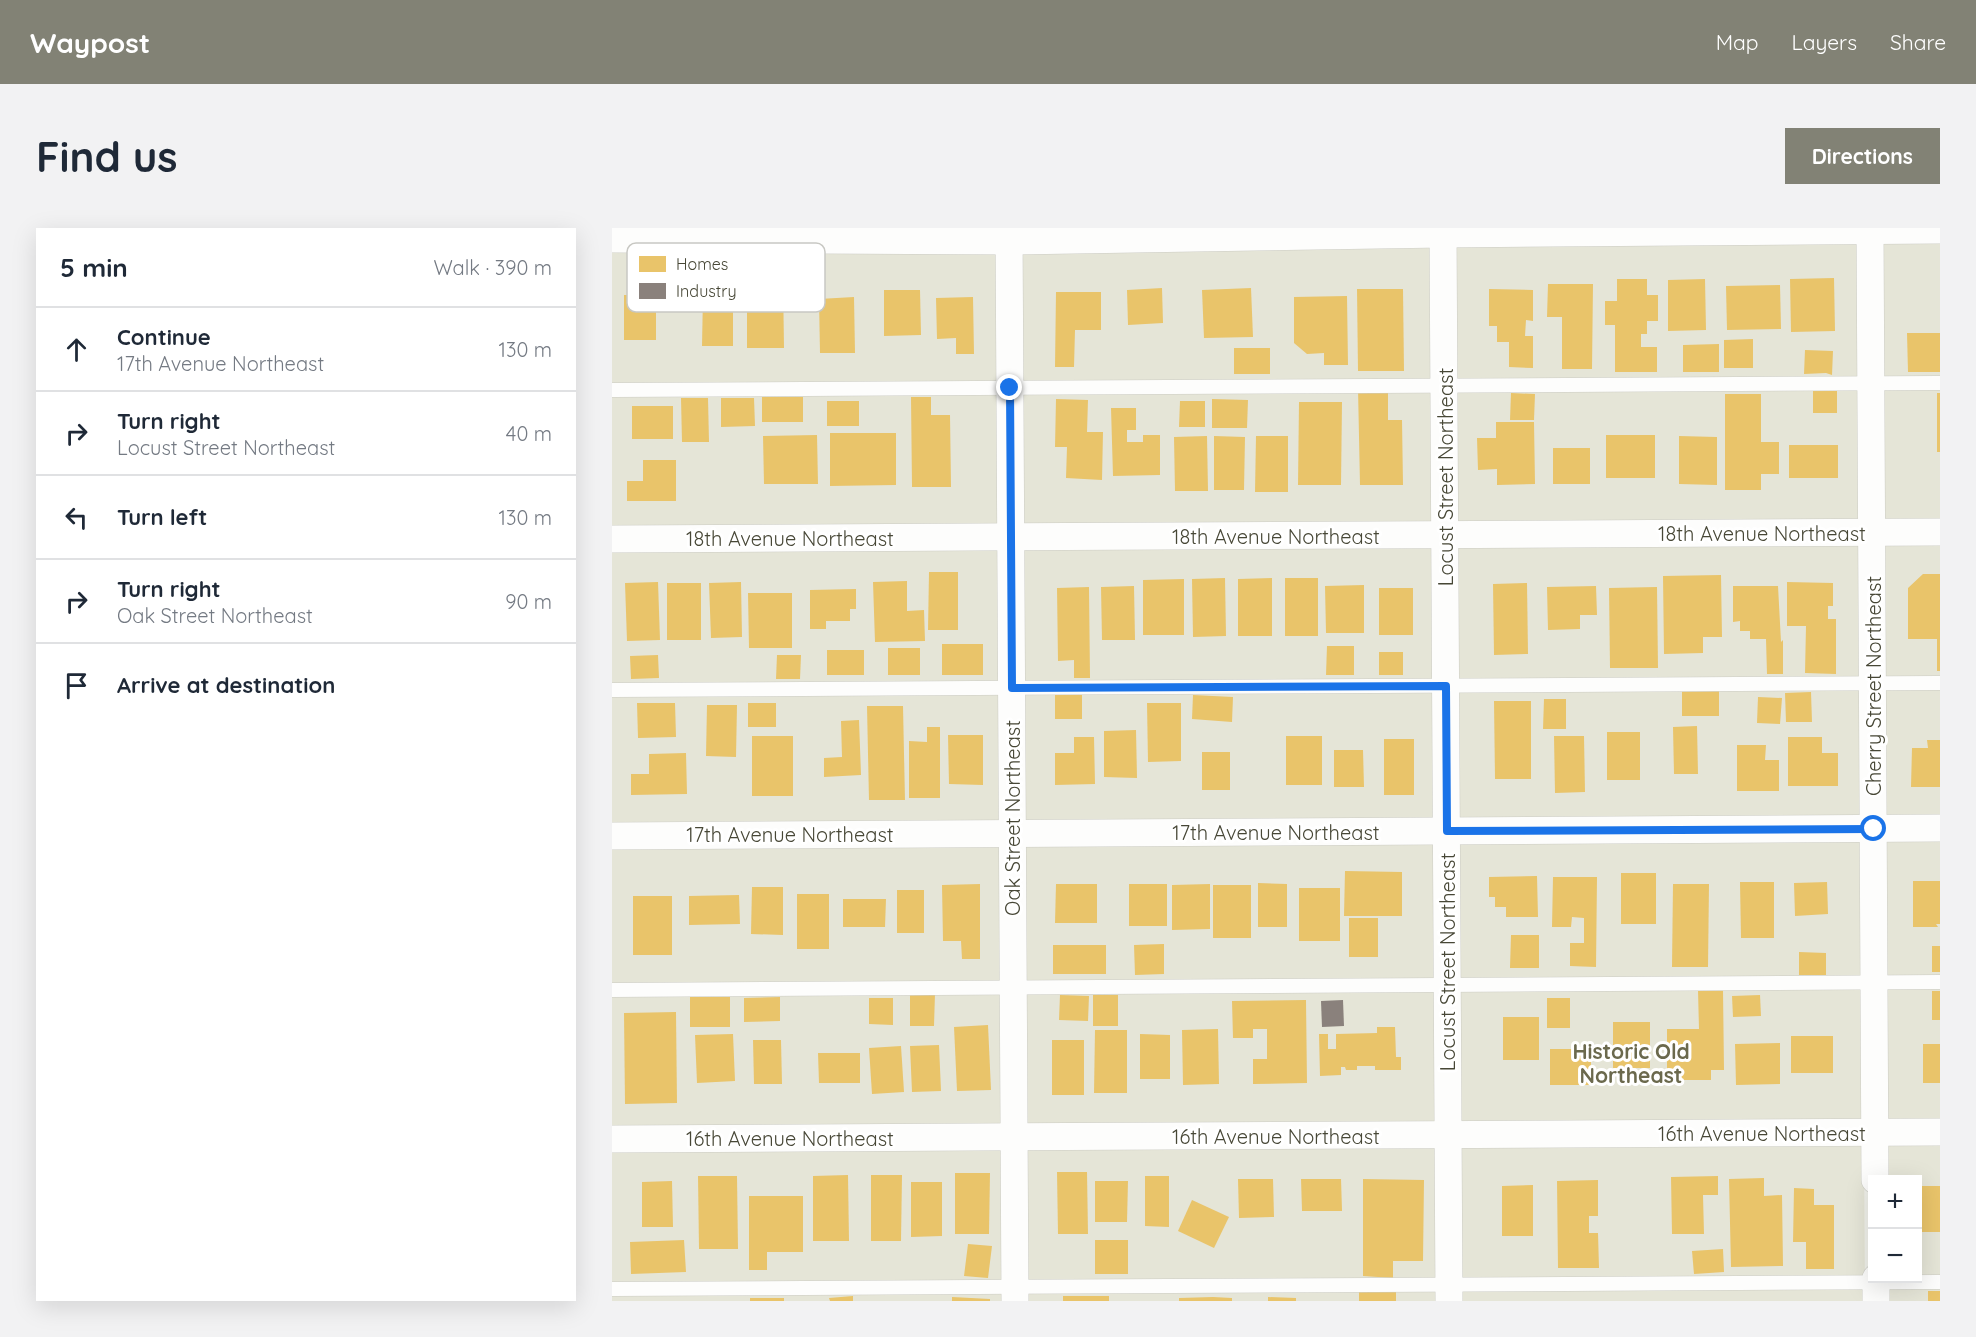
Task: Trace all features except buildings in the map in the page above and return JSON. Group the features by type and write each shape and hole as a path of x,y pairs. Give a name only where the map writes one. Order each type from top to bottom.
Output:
{"street":[{"name":"Cherry Street Northeast","path":"1870,229 1875,1175"},
{"path":"612,239 1443,231 1940,230"},
{"name":"Locust Street Northeast","path":"1443,231 1449,1293"},
{"name":"Oak Street Northeast","path":"1009,235 1015,1294"},
{"name":"18th Avenue Northeast","path":"612,539 1940,532"},
{"name":"17th Avenue Northeast","path":"612,836 1940,828"},
{"name":"16th Avenue Northeast","path":"612,1139 1940,1132"}],"lane":[{"path":"612,390 1940,383"},
{"path":"612,690 1940,683"},
{"path":"612,990 1940,982"},
{"path":"612,1289 1015,1294 1449,1293 1876,1287 1940,1282"}],"shaded area":[{"path":"1859,242 1860,520 1457,522 1455,247"},
{"path":"1882,242 1940,243 1940,519 1883,519"},
{"path":"1432,248 1434,522 1022,524 1021,254"},
{"path":"612,252 627,252 627,312 825,312 825,253 998,254 999,524 612,526"},
{"path":"1861,545 1862,816 1458,818 1457,548"},
{"path":"1884,545 1940,545 1940,815 1885,816"},
{"path":"1434,548 1435,818 1024,820 1023,550"},
{"path":"1000,550 1001,821 612,822 612,552"},
{"path":"1940,841 1940,1119 1887,1119 1885,842"},
{"path":"1862,842 1864,1120 1460,1122 1458,844"},
{"path":"1435,844 1437,1122 1026,1124 1024,846"},
{"path":"1001,846 1003,1124 612,1126 612,848"},
{"path":"1887,1145 1940,1145 1940,1301 1888,1301 1888,1283 1922,1283 1922,1175 1887,1175"},
{"path":"1864,1146 1865,1301 1461,1301 1460,1148"},
{"path":"1437,1148 1438,1301 1027,1301 1026,1150"},
{"path":"1003,1150 1004,1301 612,1301 612,1152"}],"district":[{"name":"Historic Old Northeast","path":"1631,1063"}],"route":[{"path":"1010,388 1012,688 1446,686 1447,831 1874,829"}]}
